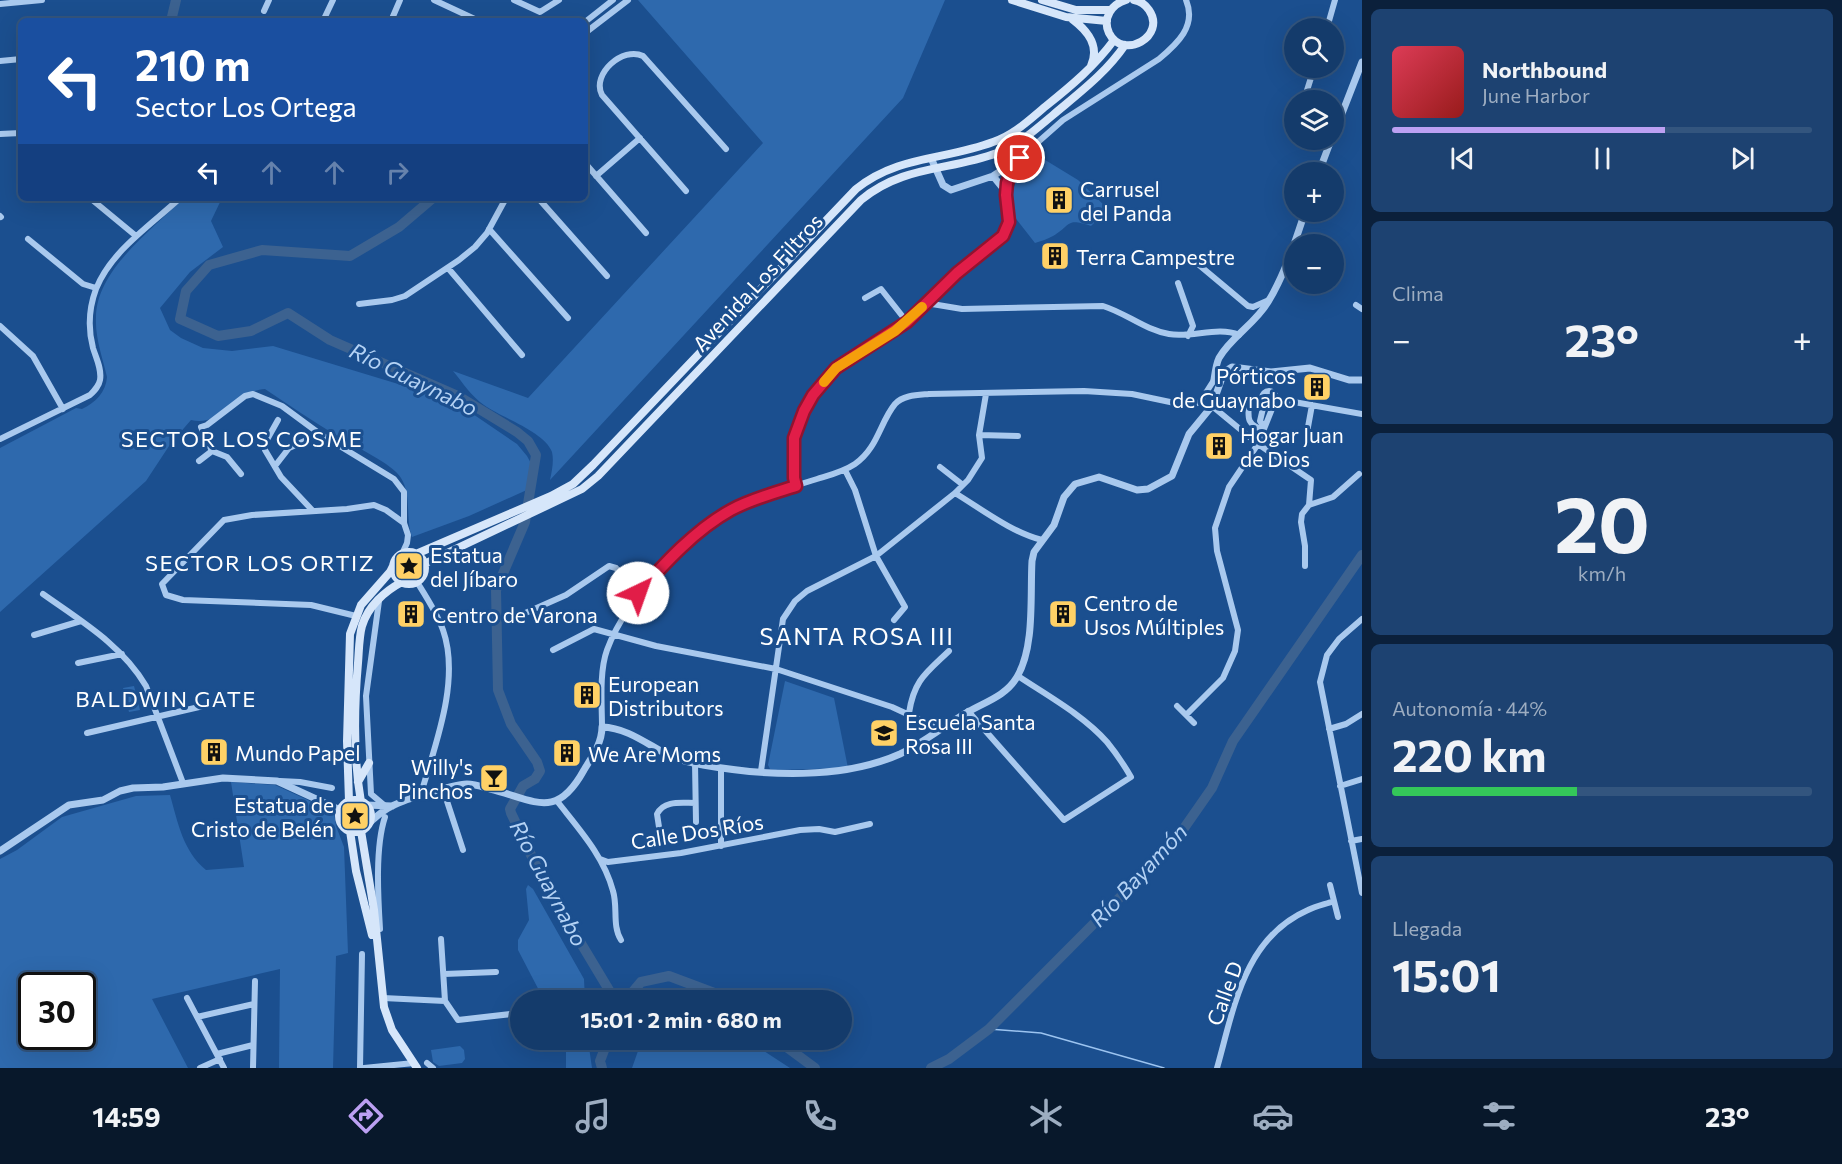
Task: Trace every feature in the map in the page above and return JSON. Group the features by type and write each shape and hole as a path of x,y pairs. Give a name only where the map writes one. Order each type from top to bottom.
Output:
{"main road":[{"path":"1012,0 1066,17 1107,21"},
{"path":"1042,0 1076,10 1111,10"},
{"path":"1126,0 1111,10 1107,21 1109,33 1114,40 1132,46 1148,38 1153,21 1146,5 1134,0"},
{"path":"1066,17 1080,25 1092,41 1095,56 1089,69"},
{"name":"Avenida Los Filtros","path":"569,492 856,189 879,172 900,164 984,145 1005,137 1022,126 1089,69 1114,40"},
{"name":"Avenida Los Filtros","path":"416,554 479,532 569,492 598,476 861,200 884,183 904,175 989,156 1020,142 1099,76 1125,45"},
{"name":"Avenida Los Filtros","path":"424,564 479,532"},
{"path":"378,956 356,871 350,831 340,822 340,810 349,801 348,654 350,634 356,616 364,600 383,581 394,564 402,554 416,554 424,564 424,573 417,582 411,584 402,582 395,576 394,564"},
{"path":"350,831 360,831 369,823 370,814 358,783 355,752 356,700 362,626 386,592 402,582"},
{"path":"358,783 369,763"},
{"path":"349,801 364,803"},
{"path":"360,831 374,910 382,998 392,1030 416,1066"}],"street":[{"path":"0,4 42,0"},
{"path":"264,11 268,0"},
{"path":"324,18 333,0"},
{"path":"392,18 400,0"},
{"path":"434,0 472,18"},
{"path":"514,0 540,12 559,0"},
{"path":"588,20 613,0"},
{"path":"588,31 627,0"},
{"path":"931,158 943,185 951,190 993,176 1020,158 1063,120 1159,59 1172,48 1181,39 1186,28 1189,15 1186,0"},
{"path":"1330,18 1335,0"},
{"path":"457,18 460,12"},
{"path":"686,191 602,95 599,80 604,72 623,56 637,53 646,59 726,149"},
{"path":"0,61 18,59"},
{"path":"1344,108 1362,62"},
{"path":"0,134 18,133"},
{"path":"596,176 639,138"},
{"path":"796,486 794,438 813,395 836,368 907,322 957,273 1003,236 1009,222 1006,192 1009,176 1020,158"},
{"path":"588,167 646,233"},
{"path":"993,176 1006,192"},
{"path":"94,201 136,236"},
{"path":"0,439 90,395 98,386 101,378 89,318 96,288 136,236 177,201"},
{"path":"359,304 405,296 448,268 475,247 489,229 504,201"},
{"path":"541,201 607,276"},
{"path":"602,728 618,728 673,757 721,768 789,773 841,771 903,752 968,711 1001,695 1018,676 1029,643 1034,552 1054,525 1064,497 1075,484 1099,477 1137,490 1148,489 1172,476 1189,434 1212,406 1218,359 1251,324 1269,300 1289,258 1302,222"},
{"path":"489,229 568,318"},
{"path":"28,239 83,284 96,288"},
{"path":"1199,265 1248,306 1253,307 1269,300"},
{"path":"448,268 522,355"},
{"path":"1178,283 1192,326 1188,336"},
{"path":"865,298 881,289 907,322"},
{"path":"926,303 962,309 1103,306 1161,333 1188,336 1229,331 1239,335"},
{"path":"0,326 33,356 63,409"},
{"path":"364,803 388,806 467,784 535,802 557,801 569,792 579,779 601,739 602,684 606,652 624,614 638,593 667,562 716,519 746,502 845,470 865,454 878,438 896,403 905,398 929,394 1084,391 1132,394 1189,406 1200,402 1224,372 1232,367 1271,372 1310,368 1349,380 1362,380"},
{"path":"1186,715 1223,678 1235,651 1238,630 1217,551 1215,528 1229,487 1258,444 1267,423 1275,401 1273,392 1266,391 1262,397 1264,404 1260,421 1263,428"},
{"path":"241,474 227,457 212,451 201,427 207,425 245,396 253,394 282,406 320,434 394,479 404,492 405,523 408,535 402,554"},
{"path":"761,771 783,619 795,602 809,590 876,556 963,485 982,458 979,435 986,394"},
{"path":"1264,404 1275,401 1362,414"},
{"path":"1249,402 1248,418 1254,427 1263,428"},
{"path":"1306,438 1312,405"},
{"path":"1212,406 1258,444 1311,480 1308,505 1302,514 1301,522 1305,546 1305,566"},
{"path":"278,420 264,445 281,477 313,511"},
{"path":"275,466 289,448 320,434"},
{"path":"979,435 1018,436"},
{"path":"199,461 212,451"},
{"path":"940,467 963,485"},
{"path":"845,470 855,490 876,556 905,607 894,620"},
{"path":"1308,505 1333,496 1359,474"},
{"path":"955,493 1014,530 1028,537 1042,540"},
{"path":"356,616 311,604 183,600 170,597 164,591 162,584 224,520 252,515 374,505 405,523"},
{"path":"523,614 566,595 609,566 616,568 638,593"},
{"path":"417,582 444,631 449,658 443,716 420,797"},
{"path":"43,594 105,638 140,675 183,783"},
{"path":"379,600 366,696 371,794 388,806"},
{"path":"1362,619 1340,639 1327,655 1320,682 1362,893"},
{"path":"34,635 81,621"},
{"path":"553,650 594,629 656,646 777,669 909,714 931,724 937,730"},
{"path":"909,714 914,689 949,651"},
{"path":"78,663 122,654"},
{"path":"968,711 1064,820 1131,777 1107,742 1092,728 1071,711 1018,676"},
{"path":"87,733 212,704"},
{"path":"1177,706 1194,723"},
{"path":"1329,729 1346,724 1362,714"},
{"path":"694,763 696,822"},
{"path":"721,768 721,846"},
{"path":"0,851 69,805 103,800 120,791 133,788 152,789 223,778 300,782 332,788"},
{"path":"1340,786 1362,778"},
{"path":"277,781 340,810"},
{"path":"443,789 463,850"},
{"path":"557,801 600,859 614,891 617,934 621,940"},
{"path":"659,827 657,814 662,807 669,804 695,803"},
{"path":"369,823 388,806"},
{"path":"378,956 381,950 379,848 380,831 386,817"},
{"name":"Calle Dos Ríos","path":"600,859 608,862 721,846 800,830 819,828 835,832 870,824"},
{"path":"1351,841 1362,839"},
{"path":"1330,885 1338,917"},
{"name":"Calle D","path":"1217,1068 1238,991 1254,957 1266,941 1285,923 1308,910 1334,901"},
{"path":"441,939 445,1001 458,1020 510,1014"},
{"path":"362,954 362,1068 416,1066"},
{"path":"444,974 496,972"},
{"path":"253,1068 255,981"},
{"path":"187,998 224,1068"},
{"path":"382,998 445,1001"},
{"path":"197,1017 254,1004"},
{"path":"200,1068 218,1057 253,1046"},
{"path":"427,1063 433,1068"}],"shaded area":[{"path":"638,0 945,0 903,98 550,480 553,459 548,445 532,432 479,401 453,371 528,398 763,143"},
{"path":"1037,155 1078,180 1108,209 1091,226 1072,223 1051,237 1035,243 1013,215 1010,199 1020,169"},
{"path":"180,201 221,201 211,221 223,247 190,272 160,308 170,330 203,348 232,351 273,346 441,397 467,410 517,444 533,467 529,489 469,516 412,537 406,492 397,473 382,461 265,389 255,391 211,419 191,420 171,443 146,481 0,612 0,448 76,408 87,407 99,396 107,377 96,326 99,300 105,283 142,237"},
{"path":"785,681 834,698 848,768 770,769 768,765"},
{"path":"134,686 140,710 129,712 123,688"},
{"path":"231,782 275,785 334,812 336,826 344,847 348,953 336,956 333,1068 279,1068 280,969 152,999 188,1068 0,1068 0,859 17,850 62,817 136,796 170,795 182,836 192,854 206,870 244,867"},
{"path":"528,885 533,889 584,979 585,990 539,990 518,950 518,940 529,920 526,889"},
{"path":"460,1046 464,1050 465,1059 462,1063 439,1066 433,1062 431,1050"},
{"path":"566,1050 589,1050 592,1068 566,1068"},
{"path":"762,1050 790,1068 632,1068 638,1051"}],"waterway":[{"name":"Río Guaynabo","path":"172,18 176,0"},
{"name":"Río Guaynabo","path":"429,201 399,227 350,256 262,250 209,265 186,291 180,319 218,336 251,331 288,313 330,340 458,396 528,441 536,455 525,522 496,590 498,690 511,724 537,762 540,771 535,779 523,786 510,809 543,880 609,990"},
{"name":"Río Bayamón","path":"931,1068 949,1059 989,1029 1173,844 1212,788 1233,741 1362,555"},
{"name":"Río Bayamón","path":"634,990 641,982 669,976 706,990"},
{"path":"989,1029 1041,1033 1164,1068"},
{"name":"Río Bayamón","path":"602,1068 600,1061 604,1050"},
{"name":"Río Bayamón","path":"791,1050 815,1068"}],"slow traffic":[{"path":"824,382 836,368 895,331 922,307"}],"place":[{"name":"Carrusel del Panda","path":"1059,200"},
{"name":"Terra Campestre","path":"1055,256"},
{"name":"Pórticos de Guaynabo","path":"1317,387"},
{"name":"Hogar Juan de Dios","path":"1219,446"},
{"name":"Estatua del Jíbaro","path":"409,566"},
{"name":"Centro de Varona","path":"411,614"},
{"name":"Centro de Usos Múltiples","path":"1063,614"},
{"name":"European Distributors","path":"587,695"},
{"name":"Escuela Santa Rosa III","path":"884,733"},
{"name":"Mundo Papel","path":"214,752"},
{"name":"We Are Moms","path":"567,753"},
{"name":"Willy's Pinchos","path":"494,778"},
{"name":"Estatua de Cristo de Belén","path":"355,816"}],"district":[{"name":"SECTOR LOS COSME","path":"242,438"},
{"name":"SECTOR LOS ORTIZ","path":"260,562"},
{"name":"SANTA ROSA III","path":"857,635"},
{"name":"BALDWIN GATE","path":"166,698"}],"route":[{"path":"638,593 662,567 716,519 746,502 796,486 794,438 813,395 836,368 907,322 957,273 1003,236 1009,222 1007,183 1020,158"}]}
